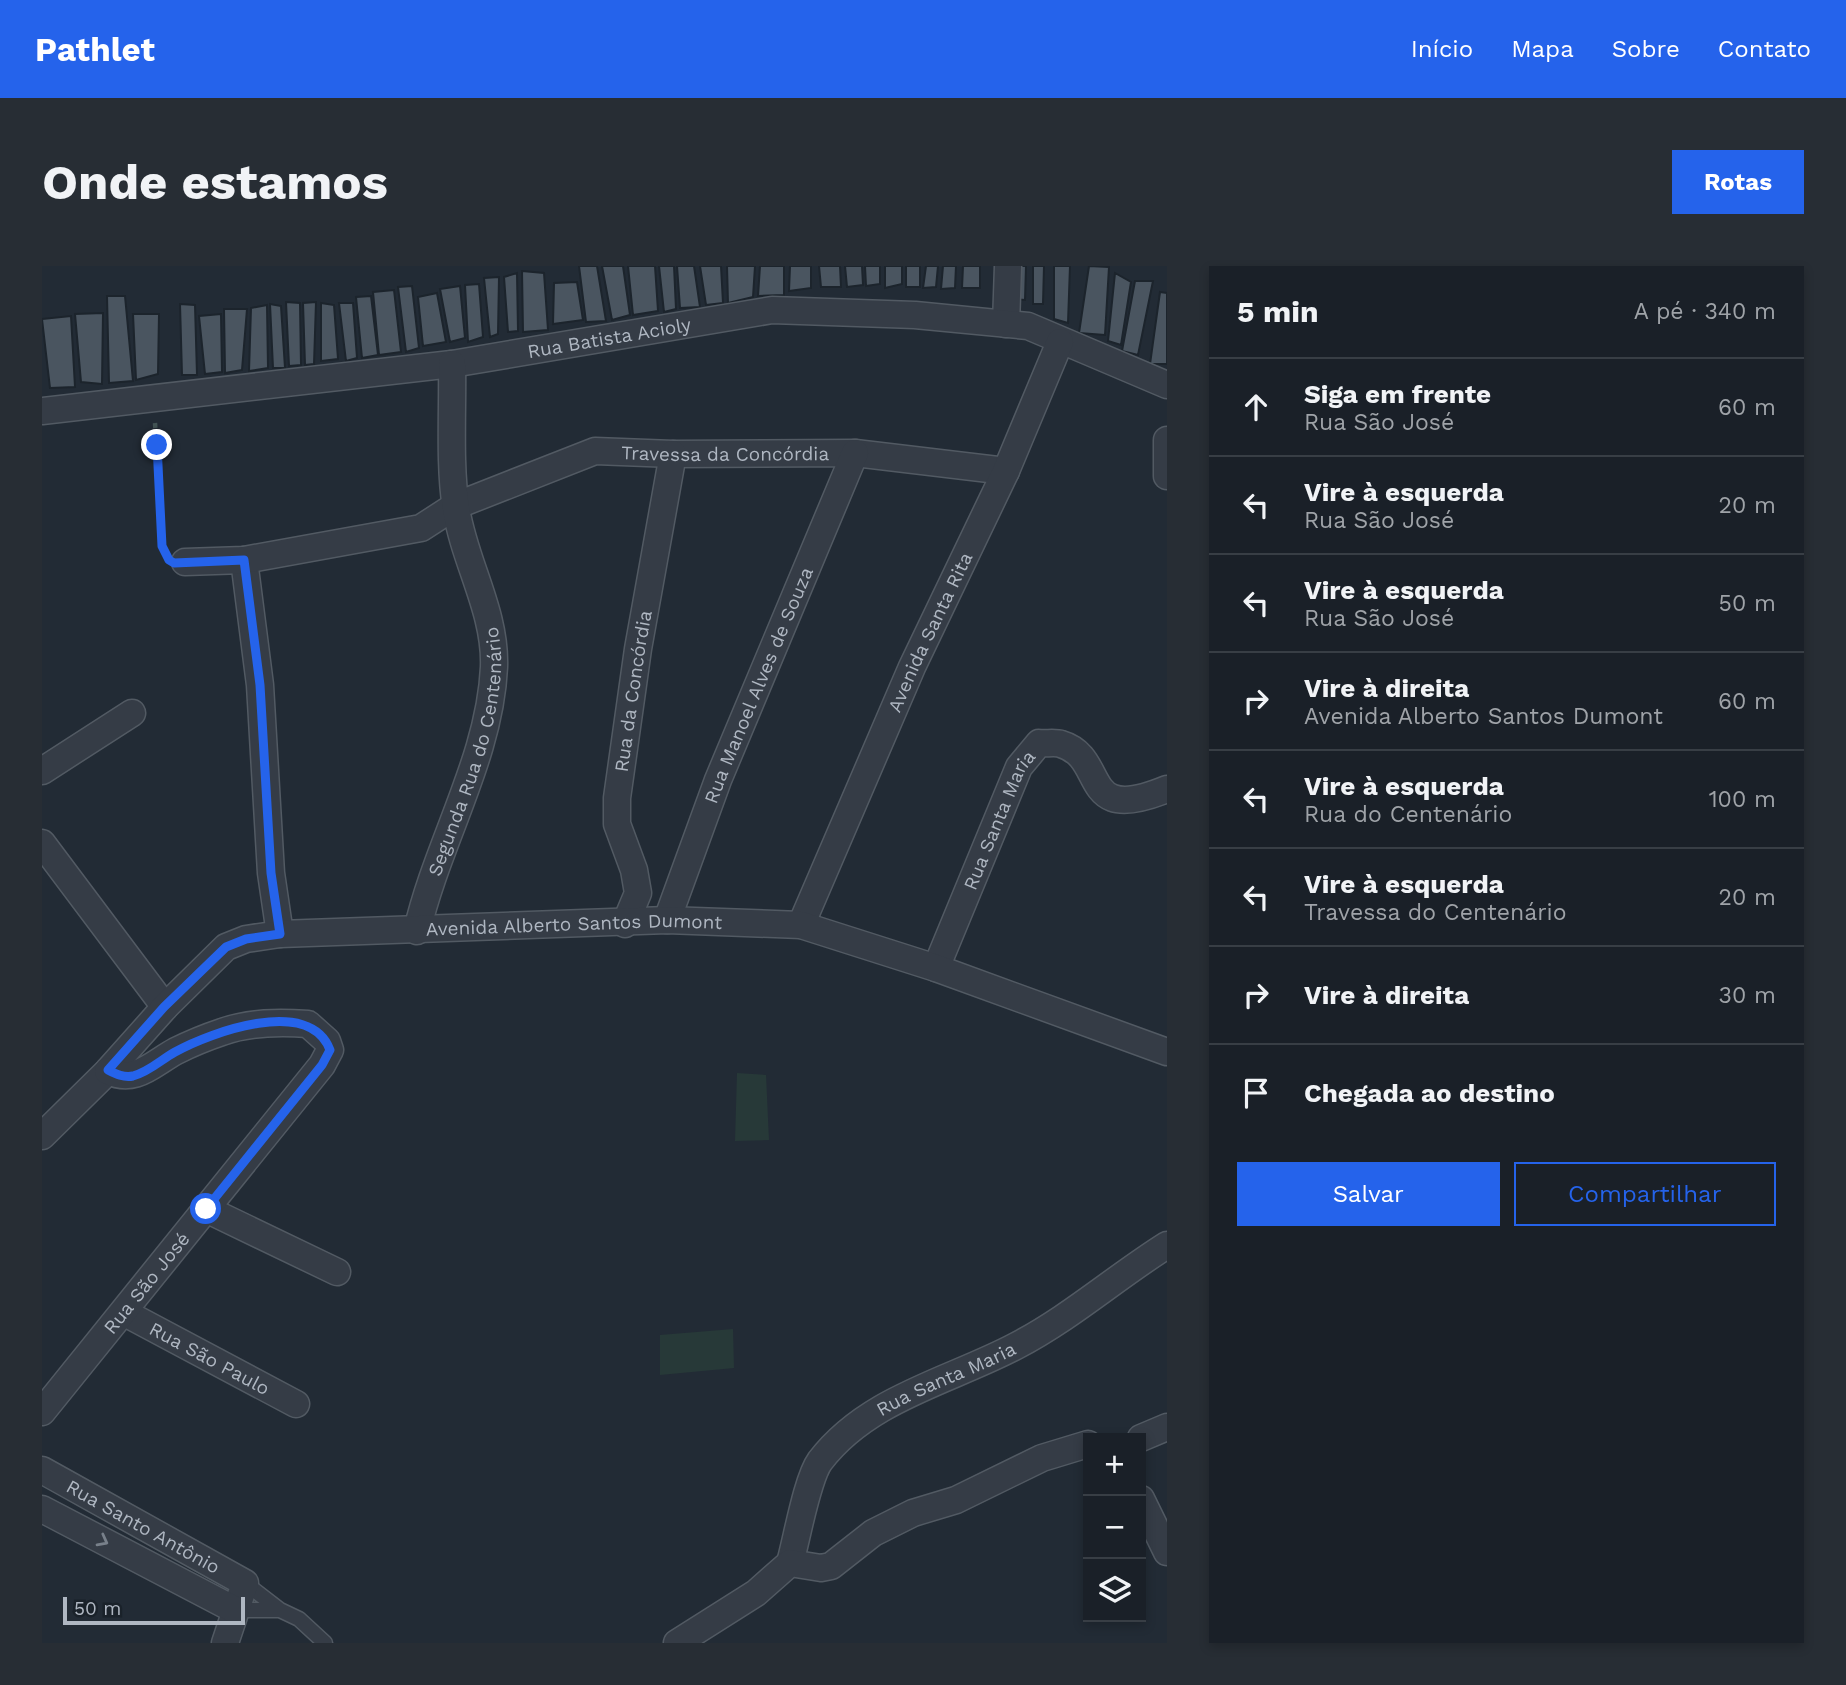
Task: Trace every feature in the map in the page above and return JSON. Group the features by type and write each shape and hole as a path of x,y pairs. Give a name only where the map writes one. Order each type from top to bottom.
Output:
{"street":[{"path":"1006,324 1008,266"},
{"name":"Rua Batista Acioly","path":"42,411 452,365 772,310 915,315 1028,326 1060,342 1167,385"},
{"name":"Avenida Santa Rita","path":"801,925 912,667 1006,471 1060,342"},
{"name":"Segunda Rua do Centenário","path":"417,931 427,886 466,783 485,722 494,668 492,626 468,561 455,506 452,365"},
{"path":"1167,440 1167,477"},
{"name":"Travessa da Concórdia","path":"186,562 244,560 421,528 455,506 595,451 673,454 855,453 1006,471"},
{"name":"Rua Manoel Alves de Souza","path":"667,920 718,780 855,453"},
{"name":"Rua da Concórdia","path":"625,924 638,893 634,870 617,824 617,798 630,696 673,454"},
{"path":"244,560 260,685 271,873 280,934"},
{"path":"42,771 132,713"},
{"name":"Rua Santa Maria","path":"936,968 1019,767 1039,743 1061,744 1082,757 1104,795 1122,799 1146,797 1167,789"},
{"path":"42,843 164,1007"},
{"name":"Avenida Alberto Santos Dumont","path":"42,1136 108,1070 164,1007 226,947 246,939 280,934 625,924 667,920 801,925 936,968 1167,1052"},
{"name":"Rua São José","path":"42,1412 52,1395 125,1313 322,1065 330,1050 327,1041 308,1024 257,1024 223,1031 176,1051 134,1076 120,1076 108,1070"},
{"path":"206,1209 337,1272"},
{"name":"Rua Santa Maria","path":"790,1563 815,1469 857,1425 907,1395 1015,1347 1055,1323 1167,1245"},
{"name":"Rua São Paulo","path":"125,1313 296,1405"},
{"path":"677,1643 756,1592 790,1563 821,1568 831,1566 873,1533 913,1513 956,1500 1042,1458 1083,1446"},
{"name":"Rua Santo Antônio","path":"42,1470 245,1583"},
{"name":"Rua Santo Antônio","path":"42,1509 235,1610"},
{"path":"1146,1509 1167,1552"},
{"path":"225,1643 245,1583"}],"lane":[{"path":"245,1583 280,1611 299,1619 325,1643"},
{"path":"235,1610 280,1611"}],"path":[{"path":"151,398 156,431 162,546 169,560 186,562"}],"shaded area":[{"path":"737,1073 766,1075 769,1140 735,1141"},
{"path":"733,1329 734,1368 660,1375 660,1335"}],"building":[{"path":"579,266 597,266 606,321 586,322"},
{"path":"602,266 623,266 630,315 612,320"},
{"path":"628,266 655,266 658,311 633,315"},
{"path":"659,266 674,266 676,309 664,312"},
{"path":"677,266 694,266 700,307 680,308"},
{"path":"700,266 721,266 723,303 706,305"},
{"path":"727,266 755,266 753,297 728,303"},
{"path":"760,266 784,266 784,295 758,296"},
{"path":"790,266 811,266 811,288 789,291"},
{"path":"819,266 840,266 841,287 821,287"},
{"path":"845,266 862,266 863,285 847,287"},
{"path":"865,266 880,266 880,284 866,286"},
{"path":"885,266 902,266 902,284 885,288"},
{"path":"906,266 920,266 920,287 906,287"},
{"path":"926,266 938,266 936,287 923,288"},
{"path":"943,266 956,266 955,288 941,289"},
{"path":"963,266 980,266 980,288 962,288"},
{"path":"1015,266 1026,266 1025,300 1012,299"},
{"path":"1033,266 1044,266 1043,304 1033,304"},
{"path":"1054,266 1070,266 1068,323 1054,319"},
{"path":"1089,266 1109,267 1105,335 1079,333"},
{"path":"522,271 544,273 548,330 523,332"},
{"path":"517,273 518,331 508,332 504,277"},
{"path":"1115,273 1131,282 1121,345 1108,341"},
{"path":"499,277 498,334 490,337 484,278"},
{"path":"1135,281 1153,281 1138,355 1122,351"},
{"path":"577,282 583,320 553,324 554,283"},
{"path":"479,284 483,337 468,342 465,285"},
{"path":"412,286 419,348 406,352 398,287"},
{"path":"460,286 465,338 450,342 440,289"},
{"path":"394,290 401,352 379,355 373,292"},
{"path":"1160,292 1167,293 1167,364 1150,364"},
{"path":"437,293 446,342 423,346 418,297"},
{"path":"107,296 125,296 133,381 109,383"},
{"path":"371,296 378,355 362,358 356,297"},
{"path":"286,302 300,303 301,365 289,366"},
{"path":"316,302 314,364 305,365 303,303"},
{"path":"321,303 334,305 338,359 321,361"},
{"path":"339,303 353,303 357,358 346,361"},
{"path":"180,304 195,305 197,375 182,375"},
{"path":"270,304 281,306 285,368 273,368"},
{"path":"267,305 268,368 249,371 251,308"},
{"path":"224,309 247,309 242,370 225,373"},
{"path":"103,313 102,384 81,382 75,314"},
{"path":"133,314 159,314 158,374 136,380"},
{"path":"221,314 222,372 205,374 199,316"},
{"path":"71,316 75,387 50,388 42,319"}],"route":[{"path":"157,445 157,479 164,554 174,563 244,560 260,685 271,873 280,934 246,939 226,947 164,1007 108,1070 120,1076 134,1076 176,1051 223,1031 257,1024 308,1024 327,1041 330,1050 322,1065 206,1209"}]}
